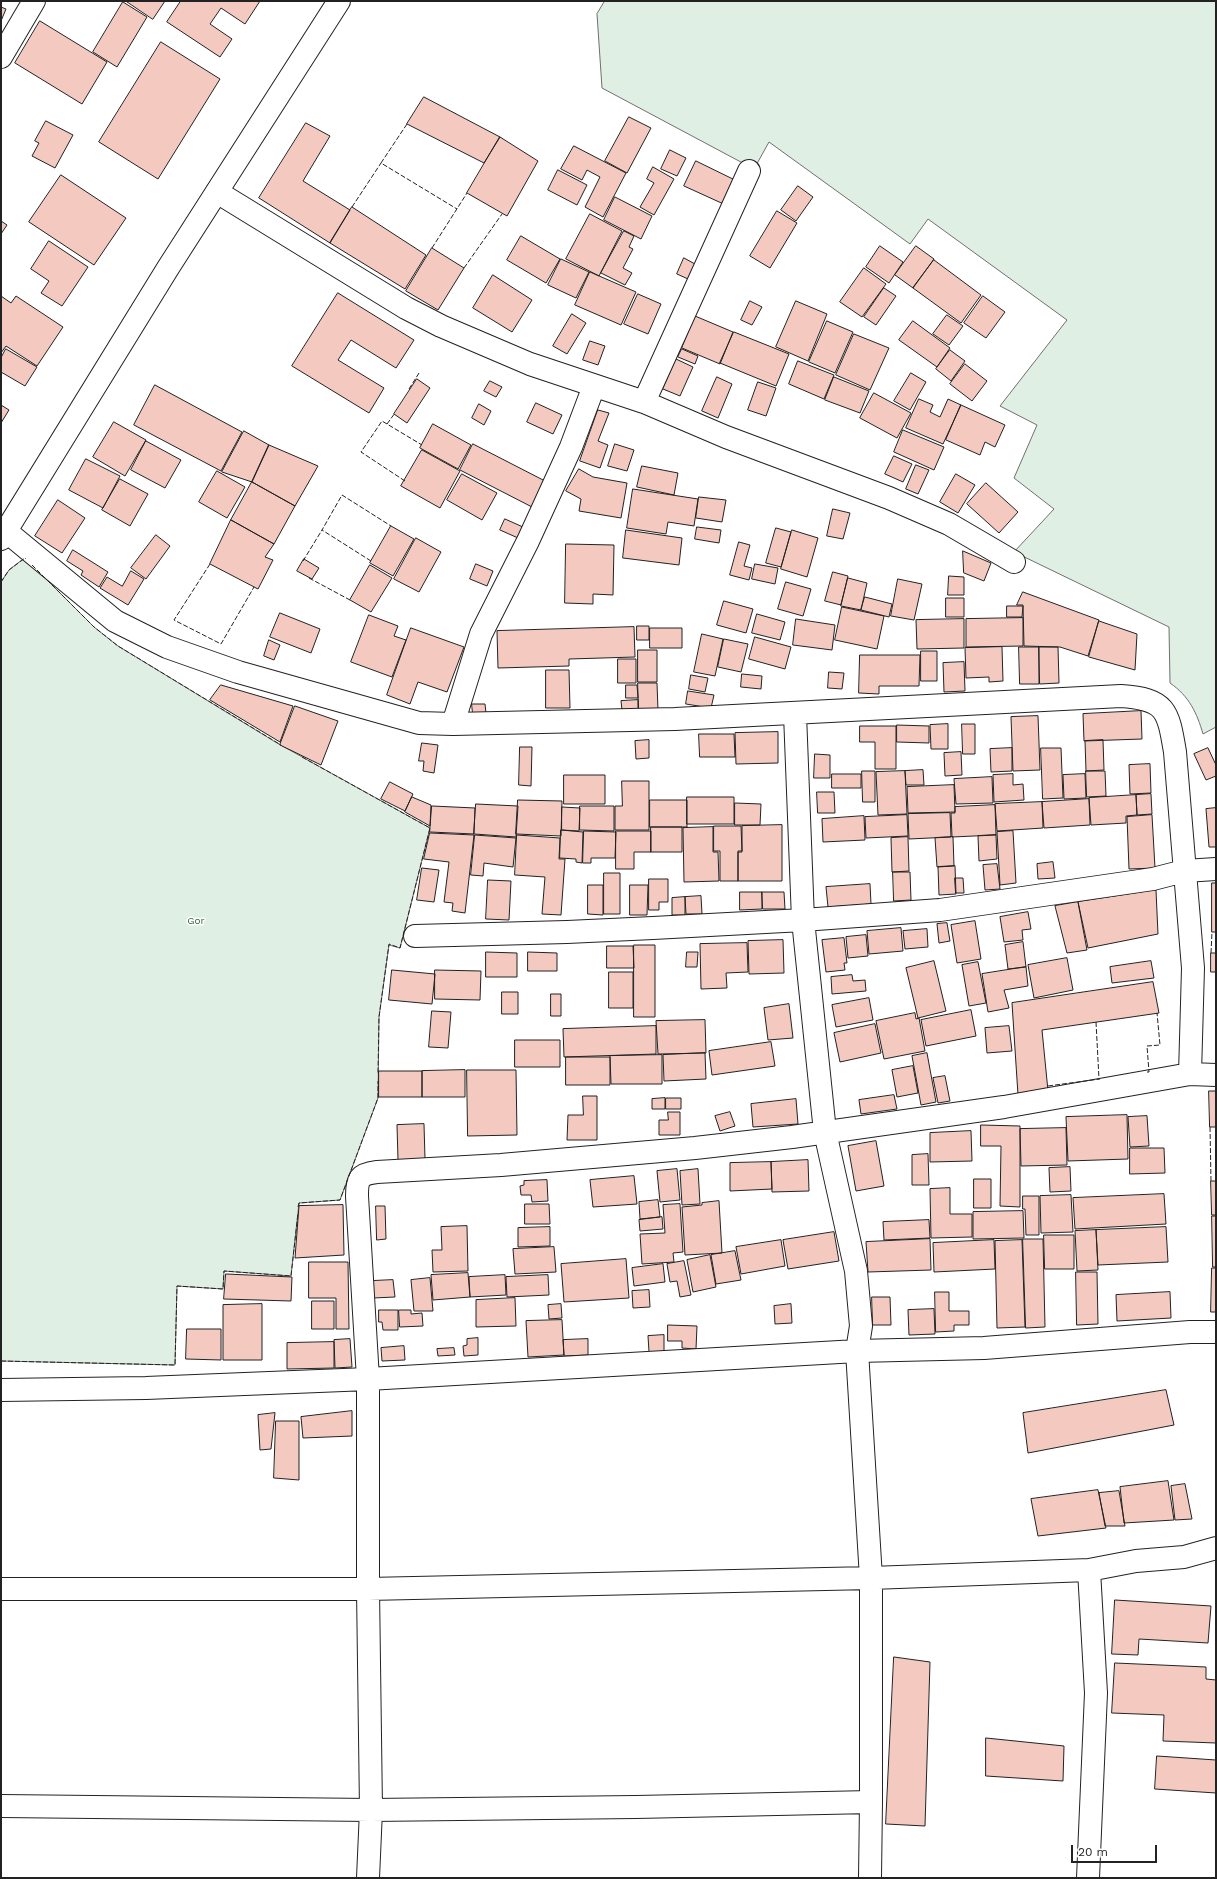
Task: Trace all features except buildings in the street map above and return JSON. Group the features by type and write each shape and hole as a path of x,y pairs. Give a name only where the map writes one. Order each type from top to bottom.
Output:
{"street":[{"path":"1,57 34,1"},
{"path":"339,1 216,192 4,536 115,621 167,648 238,672 419,723 453,724 675,719 1121,696 1139,697 1155,702 1165,713 1171,728 1175,752 1184,870 1194,968 1190,1074"},
{"path":"644,402 749,171"},
{"path":"216,192 406,308 434,323 530,364 644,402 726,437 889,498 949,524 1014,562"},
{"path":"453,724 481,634 528,541 558,476 571,447 594,386"},
{"path":"795,714 803,920 825,1132 856,1271 861,1326 857,1351 871,1578 872,1802 870,1878"},
{"path":"415,936 567,932 803,920 940,910 1153,879 1184,870 1216,870"},
{"path":"368,1878 371,1810 368,1589 368,1379 357,1196 357,1186 362,1176 377,1172 501,1164 695,1148 825,1132 1004,1107 1190,1074 1216,1075"},
{"path":"1,1390 146,1388 368,1379 857,1351 984,1348 1190,1332 1216,1332"},
{"path":"1,1589 368,1589 871,1578 1089,1570 1136,1561 1184,1557 1216,1548"},
{"path":"1088,1878 1096,1693 1089,1570"},
{"path":"1,1806 371,1810 644,1807 872,1802"}],"green space":[{"path":"605,1 1216,1 1216,727 1203,734 1195,712 1187,699 1170,683 1169,627 1014,552 1054,509 1014,478 1037,425 1000,406 1067,320 928,219 910,244 769,142 754,169 602,88 597,14"},
{"name":"Gor","path":"25,558 94,627 118,646 277,743 430,828 400,948 389,945 379,1017 378,1098 340,1200 299,1203 291,1276 224,1271 223,1289 177,1286 175,1365 1,1361 1,582 9,570"}],"fence":[{"path":"407,124 381,163 457,209"},
{"path":"352,207 381,163"},
{"path":"432,248 467,193"},
{"path":"464,268 502,214"},
{"path":"409,389 419,373"},
{"path":"387,424 395,413"},
{"path":"405,481 361,452 382,421 422,445"},
{"path":"371,561 322,530 342,495 391,526"},
{"path":"303,561 322,530"},
{"path":"1,582 9,570 25,558 26,559"},
{"path":"210,564 174,620 221,644 254,587"},
{"path":"32,565 94,627 118,646 281,745"},
{"path":"309,578 350,600"},
{"path":"302,757 430,828 400,948 389,944 379,1017 378,1073"},
{"path":"1211,953 1212,932"},
{"path":"1147,1072 1149,1072 1147,1046 1160,1045 1157,1013"},
{"path":"1096,1022 1099,1079"},
{"path":"1048,1086 1100,1079"},
{"path":"298,1207 299,1203 340,1200 378,1098 378,1081"},
{"path":"1210,1127 1211,1181"},
{"path":"1,1361 175,1365 177,1286 223,1289 224,1271 291,1276 298,1213"}]}
